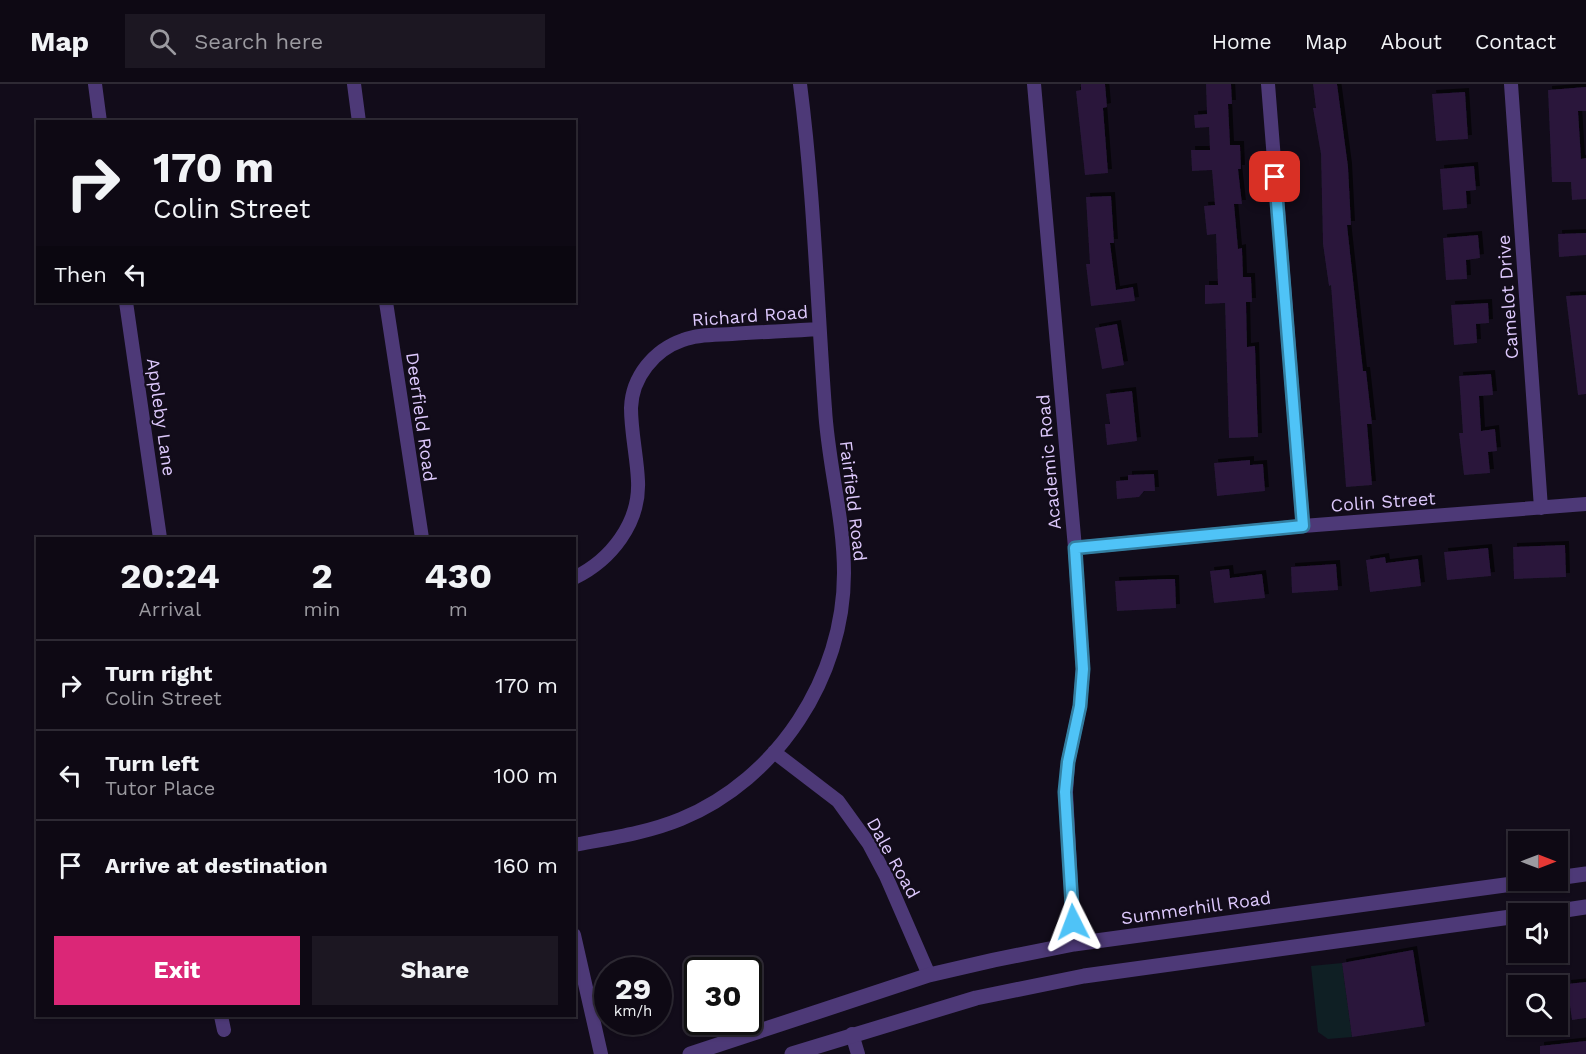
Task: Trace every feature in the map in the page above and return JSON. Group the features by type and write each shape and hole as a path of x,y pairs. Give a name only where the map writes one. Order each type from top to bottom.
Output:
{"street":[{"path":"95,84 100,120"},
{"path":"354,84 359,120"},
{"name":"Fairfield Road","path":"576,845 630,835 683,818 732,790 774,753 807,707 830,656 842,601 842,545 826,429 800,84"},
{"name":"Academic Road","path":"1034,84 1075,548 1083,669 1080,706 1068,762 1065,792 1074,944"},
{"path":"1268,84 1303,526"},
{"name":"Camelot Drive","path":"1511,84 1541,508"},
{"name":"Appleby Lane","path":"126,303 160,537"},
{"name":"Deerfield Road","path":"386,303 422,537"},
{"name":"Richard Road","path":"576,577 602,560 624,535 633,515 638,483 631,409 633,393 642,372 657,354 670,345 700,336 819,329"},
{"name":"Colin Street","path":"1075,548 1303,526 1586,504"},
{"name":"Dale Road","path":"774,753 838,801 869,844 886,876 929,975"},
{"path":"1568,876 1586,874"},
{"name":"Summerhill Road","path":"690,1054 929,975 1074,944 1508,885"},
{"path":"1568,910 1586,907"},
{"path":"792,1054 976,998 1084,976 1508,917"},
{"path":"576,944 601,1054"},
{"path":"221,1017 224,1030"},
{"path":"852,1034 858,1054"}],"shaded area":[{"path":"1342,963 1352,1037 1328,1039 1318,1032 1311,966"}],"building":[{"path":"1081,84 1105,84 1107,107 1103,108 1108,173 1085,175 1076,91 1081,90"},
{"path":"1206,84 1231,84 1232,104 1228,104 1230,145 1240,145 1241,169 1238,169 1242,204 1234,204 1238,249 1242,248 1243,277 1251,277 1252,302 1246,302 1247,347 1255,346 1258,437 1229,438 1225,303 1205,304 1205,285 1218,285 1216,234 1207,235 1204,206 1215,205 1212,170 1192,171 1191,150 1210,150 1209,127 1195,128 1194,115 1207,114"},
{"path":"1313,84 1337,84 1348,167 1351,225 1347,225 1363,371 1366,371 1372,424 1367,424 1372,485 1346,487 1331,285 1329,286 1323,244 1321,154 1313,108 1316,108"},
{"path":"1586,87 1586,111 1578,111 1581,159 1586,158 1586,199 1572,200 1571,182 1552,182 1548,90"},
{"path":"1465,92 1468,139 1436,141 1432,94"},
{"path":"1474,166 1476,190 1466,191 1467,208 1443,210 1440,169"},
{"path":"1111,196 1114,243 1110,243 1116,290 1133,287 1135,301 1091,306 1086,264 1090,264 1086,197"},
{"path":"1586,233 1586,255 1559,257 1558,234"},
{"path":"1478,235 1480,258 1466,260 1467,279 1446,280 1443,238"},
{"path":"1586,295 1586,394 1578,395 1566,296"},
{"path":"1488,303 1489,323 1476,324 1477,343 1454,345 1451,305"},
{"path":"1117,324 1124,365 1102,369 1095,328"},
{"path":"1491,374 1493,395 1479,396 1481,431 1495,429 1497,451 1488,452 1490,473 1464,475 1459,433 1463,433 1459,376"},
{"path":"1132,391 1137,441 1107,445 1105,424 1110,424 1106,394"},
{"path":"1250,460 1250,465 1263,464 1265,491 1217,496 1214,463"},
{"path":"1154,474 1155,491 1144,491 1139,497 1117,499 1116,481 1128,480 1128,475"},
{"path":"1565,545 1566,577 1514,579 1513,547"},
{"path":"1488,548 1491,576 1447,580 1444,552"},
{"path":"1385,557 1386,563 1418,559 1421,586 1370,592 1366,560"},
{"path":"1336,564 1338,590 1292,593 1291,567"},
{"path":"1229,569 1230,578 1262,574 1265,598 1214,603 1210,571"},
{"path":"1175,579 1176,608 1117,611 1115,581"},
{"path":"1413,950 1425,1026 1352,1037 1342,963"},
{"path":"1586,982 1586,1018 1572,1020 1568,984"},
{"path":"1586,1041 1586,1054 1540,1054 1540,1046"}],"route":[{"path":"1073,922 1065,792 1068,762 1080,706 1083,669 1075,548 1303,526 1275,177"}]}
